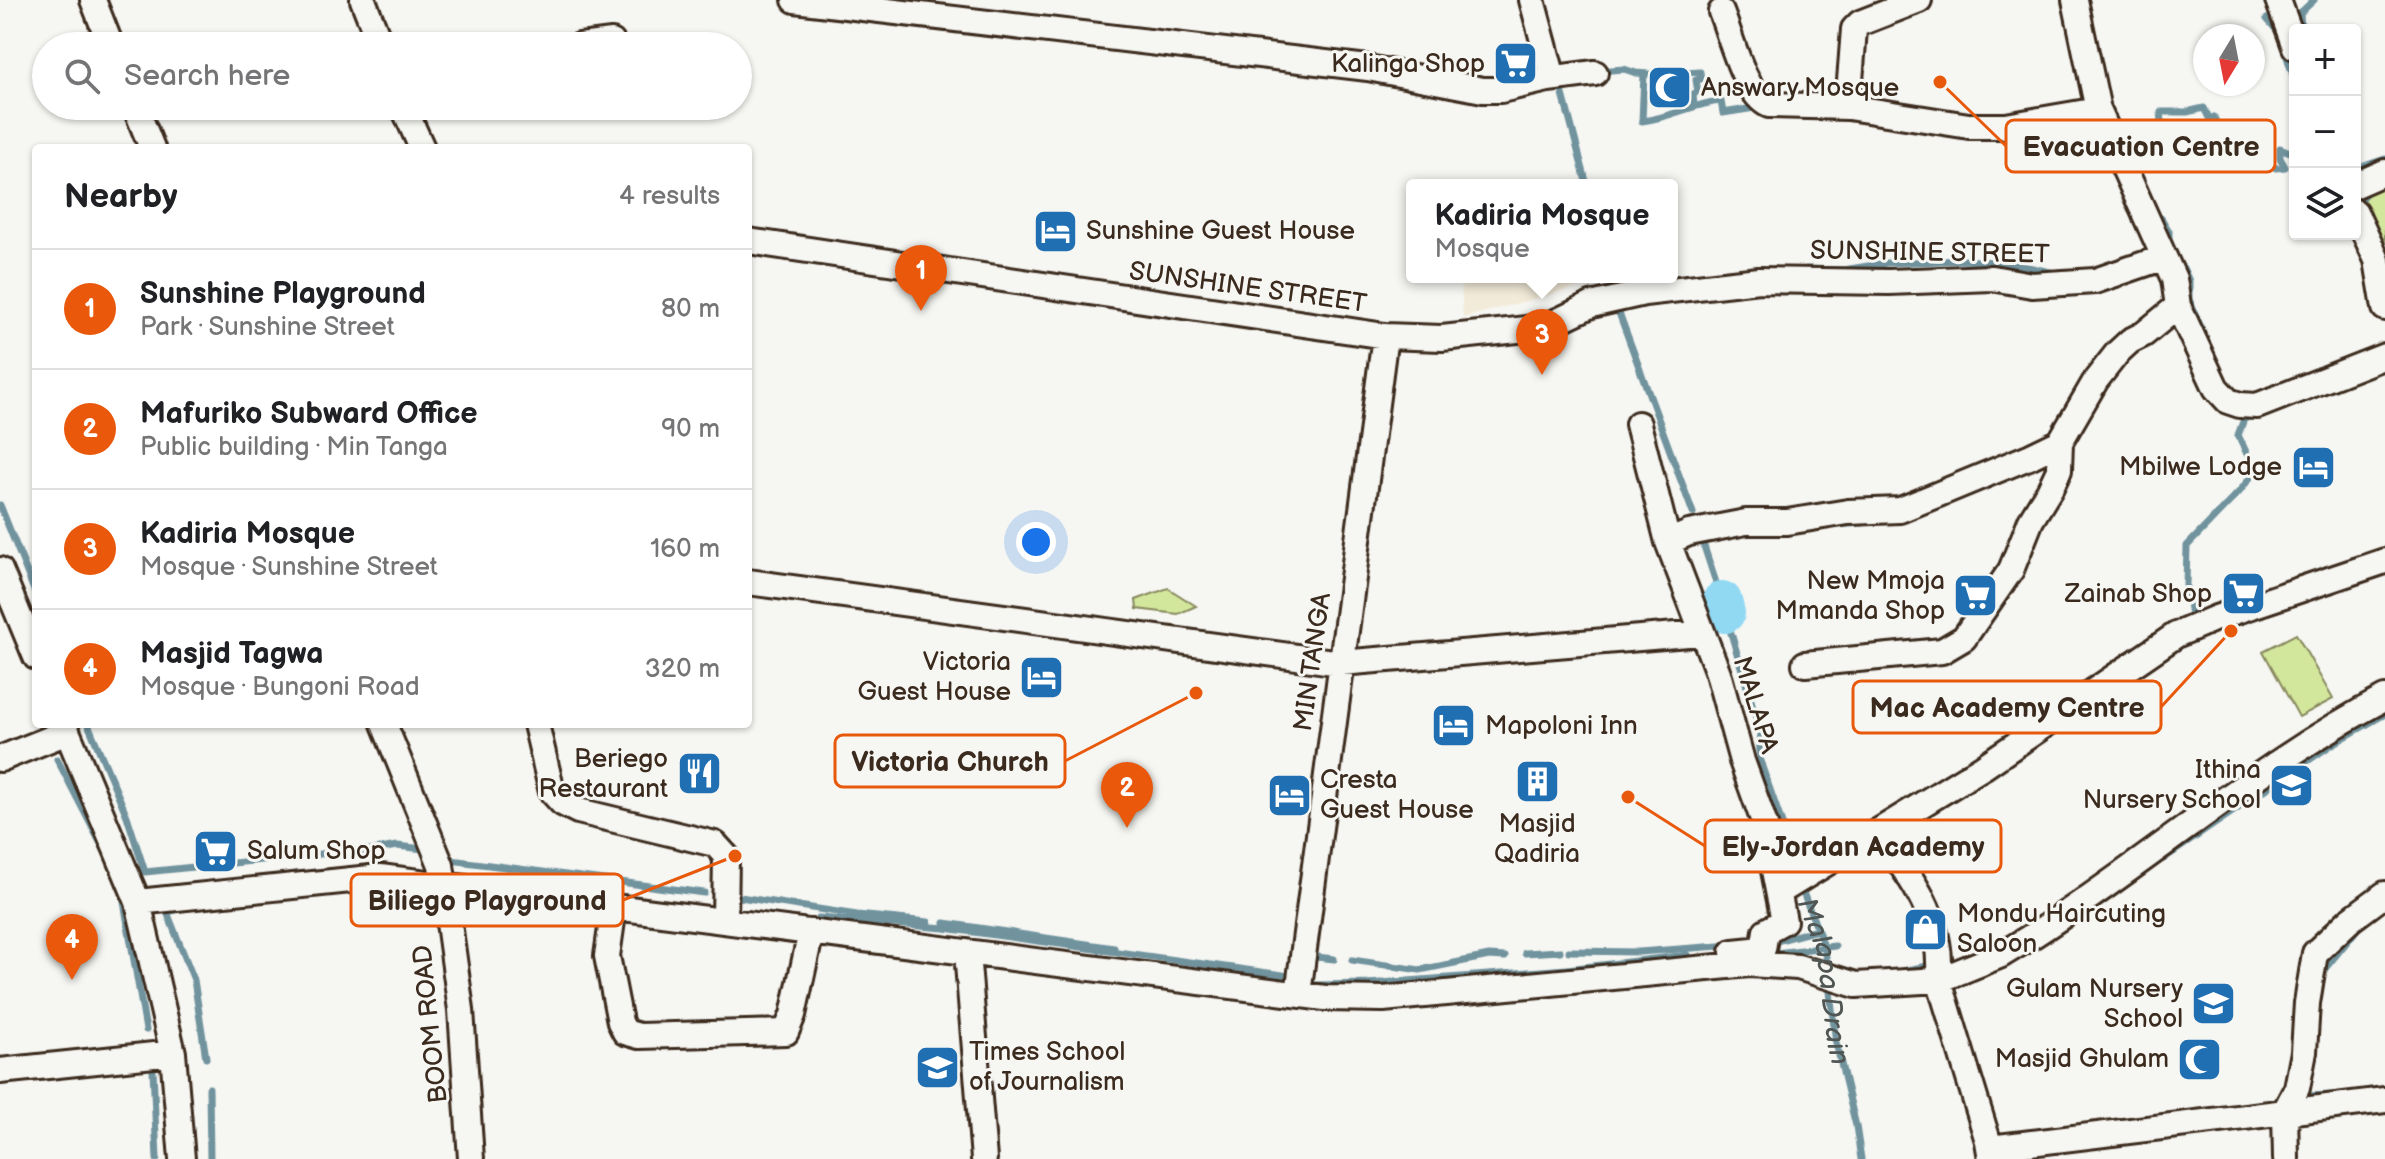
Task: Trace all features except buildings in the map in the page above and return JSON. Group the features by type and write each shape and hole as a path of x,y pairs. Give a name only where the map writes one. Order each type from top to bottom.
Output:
{"street":[{"path":"93,0 106,32"},
{"path":"363,0 376,32"},
{"path":"795,0 1368,68 1483,90 1501,90 1553,78 1595,73"},
{"path":"1532,0 1553,78"},
{"path":"1848,107 1854,29 1860,23 1919,0"},
{"path":"2075,0 2098,110 2174,279 2178,306 2216,388 2228,401 2257,406 2385,356"},
{"path":"2278,0 2289,30"},
{"path":"1721,12 1749,85 1761,101 1769,105 1848,107 1969,126 2006,126 2098,110"},
{"path":"141,120 150,144"},
{"path":"410,120 420,144"},
{"path":"2361,182 2385,172"},
{"path":"2361,225 2377,260 2385,308"},
{"name":"SUNSHINE STREET","path":"752,242 1385,336 1442,338 1545,327 1591,305 1644,293 1759,280 1889,282 1992,278 2032,285 2095,281 2162,258"},
{"path":"1805,664 1942,651 1964,638 2011,570 2031,520 2059,470 2060,442 2096,380 2130,341 2144,334 2178,306"},
{"name":"MIN TANGA","path":"1298,994 1385,336"},
{"name":"MALAPA","path":"1638,424 1668,542 1700,633 1718,673 1742,761 1765,825 1784,921 1766,931 1759,949"},
{"path":"1668,542 1689,533 1746,522 1787,522 1848,512 1900,510 1956,489 2060,442"},
{"path":"1786,888 1983,767 2176,635 2216,618 2381,568"},
{"path":"0,570 32,647"},
{"path":"752,583 1341,663 1700,633"},
{"path":"138,902 380,877 1298,994 1383,999 1759,949 1798,967 1856,985 1939,980 2001,955 2032,936 2276,764 2334,725 2385,698"},
{"path":"0,759 65,728 138,902 173,1053 182,1159"},
{"name":"BOOM ROAD","path":"386,728 439,859 461,1010 471,1159"},
{"path":"537,728 552,792 562,803 578,811 715,844 722,850 726,856 725,921"},
{"path":"1879,833 1925,898 1941,952 1939,980 1990,1154 2285,1111 2385,1100"},
{"path":"2286,1159 2285,1111 2297,1088 2304,1052 2307,1003 2315,953 2350,920 2385,894"},
{"path":"614,907 607,956 613,990 625,1032 639,1036 786,1032 793,1015 811,932"},
{"path":"967,952 984,1159"},
{"path":"0,1071 173,1053"}],"shaded area":[{"path":"1461,283 1593,283 1463,318"}],"green space":[{"path":"2385,175 2385,310 2363,211 2363,189"},
{"path":"1168,588 1196,606 1178,614 1137,609 1136,600"},
{"path":"2296,634 2333,699 2299,717 2263,651"}],"waterway":[{"path":"2301,24 2300,13 2314,0"},
{"path":"2267,19 2279,33"},
{"path":"2283,45 2289,63"},
{"path":"1599,71 1624,69 1659,75 1700,72 1701,79 1696,80 1698,92 1693,94 1694,106"},
{"path":"1644,74 1642,121 1721,101 1723,113 1761,107"},
{"name":"Malapa Drain","path":"1560,83 1585,179"},
{"path":"2120,141 2163,132 2161,112 2187,112 2204,108 2210,120 2214,117 2230,162 2261,159 2276,168 2285,167 2280,158 2280,148 2289,152"},
{"path":"2358,168 2385,159"},
{"path":"2361,201 2372,189"},
{"path":"2151,218 2161,218 2169,231 2169,246"},
{"path":"1806,269 1844,270 1886,263 1965,260 2010,263 2059,274"},
{"path":"2183,268 2189,281 2189,299 2202,330"},
{"path":"1612,285 1631,285"},
{"name":"Malapa Drain","path":"1615,302 1693,513"},
{"path":"2191,615 2186,585 2187,546 2255,471 2238,435 2244,419 2256,415"},
{"path":"0,505 32,585"},
{"path":"1836,525 1863,523"},
{"name":"Malapa Drain","path":"1701,537 1722,601"},
{"name":"Malapa Drain","path":"1722,601 1725,613"},
{"name":"Malapa Drain","path":"1725,613 1761,734 1759,750 1762,767 1799,872 1796,873"},
{"path":"2163,859 2331,745 2385,714"},
{"path":"90,728 127,816 145,872 364,852 397,846 424,849"},
{"path":"57,759 104,850"},
{"path":"443,859 704,893"},
{"path":"2101,903 2149,868"},
{"name":"Malapa Drain","path":"1800,885 1825,949 1836,1043 1861,1159"},
{"path":"122,890 146,1030"},
{"path":"587,892 609,893"},
{"path":"740,897 857,915 928,922"},
{"path":"180,909 167,912 194,980 206,1058"},
{"path":"819,918 945,928 1283,975 1317,985 1567,969 1688,955"},
{"path":"945,923 1114,948"},
{"path":"2322,978 2323,971 2359,927"},
{"path":"1769,943 1817,930"},
{"path":"1569,951 1639,952 1733,945"},
{"path":"1766,954 1835,946"},
{"path":"1525,953 1560,951"},
{"path":"1308,956 1334,959"},
{"path":"1352,960 1420,970 1489,956 1505,957"},
{"path":"1902,971 1927,966"},
{"path":"153,1070 157,1159"},
{"path":"209,1088 210,1159"},
{"path":"2300,1096 2336,1095"}],"place":[{"name":"Kalinga Shop","path":"1516,64"},
{"name":"Evacuation Centre","path":"1940,82"},
{"name":"Answary Mosque","path":"1670,88"},
{"name":"Sunshine Guest House","path":"1055,231"},
{"name":"Sunshine Playground","path":"921,311"},
{"name":"Kadiria Mosque","path":"1542,375"},
{"name":"Mbilwe Lodge","path":"2313,467"},
{"name":"Zainab Shop","path":"2243,594"},
{"name":"New Mmoja Mmanda Shop","path":"1976,596"},
{"name":"Mac Academy Centre","path":"2231,631"},
{"name":"Victoria Guest House","path":"1042,677"},
{"name":"Victoria Church","path":"1196,693"},
{"name":"Mapoloni Inn","path":"1454,726"},
{"name":"Beriego Restaurant","path":"699,774"},
{"name":"Masjid Qadiria","path":"1537,781"},
{"name":"Ithina Nursery School","path":"2292,785"},
{"name":"Cresta Guest House","path":"1289,795"},
{"name":"Ely-Jordan Academy","path":"1628,797"},
{"name":"Mafuriko Subward Office","path":"1127,828"},
{"name":"Salum Shop","path":"216,851"},
{"name":"Biliego Playground","path":"735,856"},
{"name":"Mondu Haircuting Saloon","path":"1926,929"},
{"name":"Masjid Tagwa","path":"72,980"},
{"name":"Gulam Nursery School","path":"2214,1004"},
{"name":"Masjid Ghulam","path":"2200,1059"},
{"name":"Times School of Journalism","path":"938,1067"}]}
